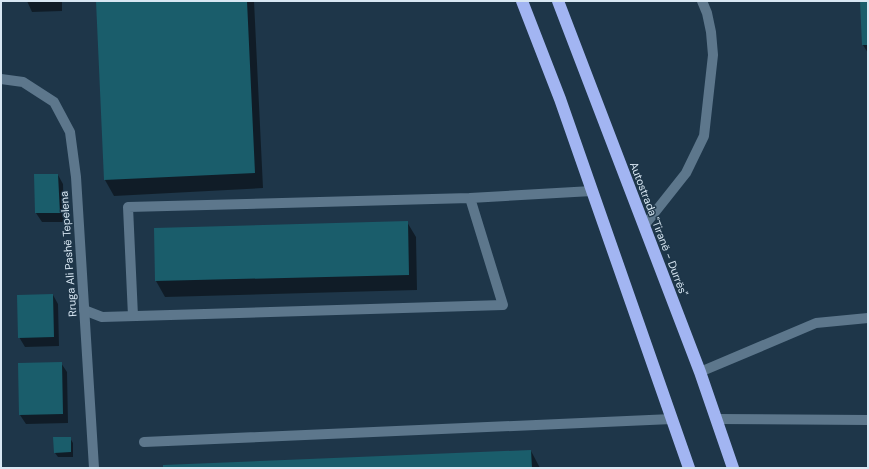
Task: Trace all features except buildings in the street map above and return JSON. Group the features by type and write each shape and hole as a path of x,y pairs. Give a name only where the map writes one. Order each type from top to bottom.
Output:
{"highway":[{"path":"522,1 560,99 689,468"},
{"name":"Autostrada \"Tiranë - Durrës\"","path":"558,1 700,372 733,468"}],"street":[{"path":"644,226 686,173 704,136 713,55 711,32 707,13 702,1"},
{"name":"Rruga Ali Pashë Tepelena","path":"1,79 23,82 54,102 70,132 76,178 94,468"},
{"path":"134,316 128,207 470,198 592,191"},
{"path":"84,310 102,317 503,305 470,198"},
{"path":"700,372 816,323 868,318"},
{"path":"144,442 672,419"},
{"path":"716,419 868,420"}]}
